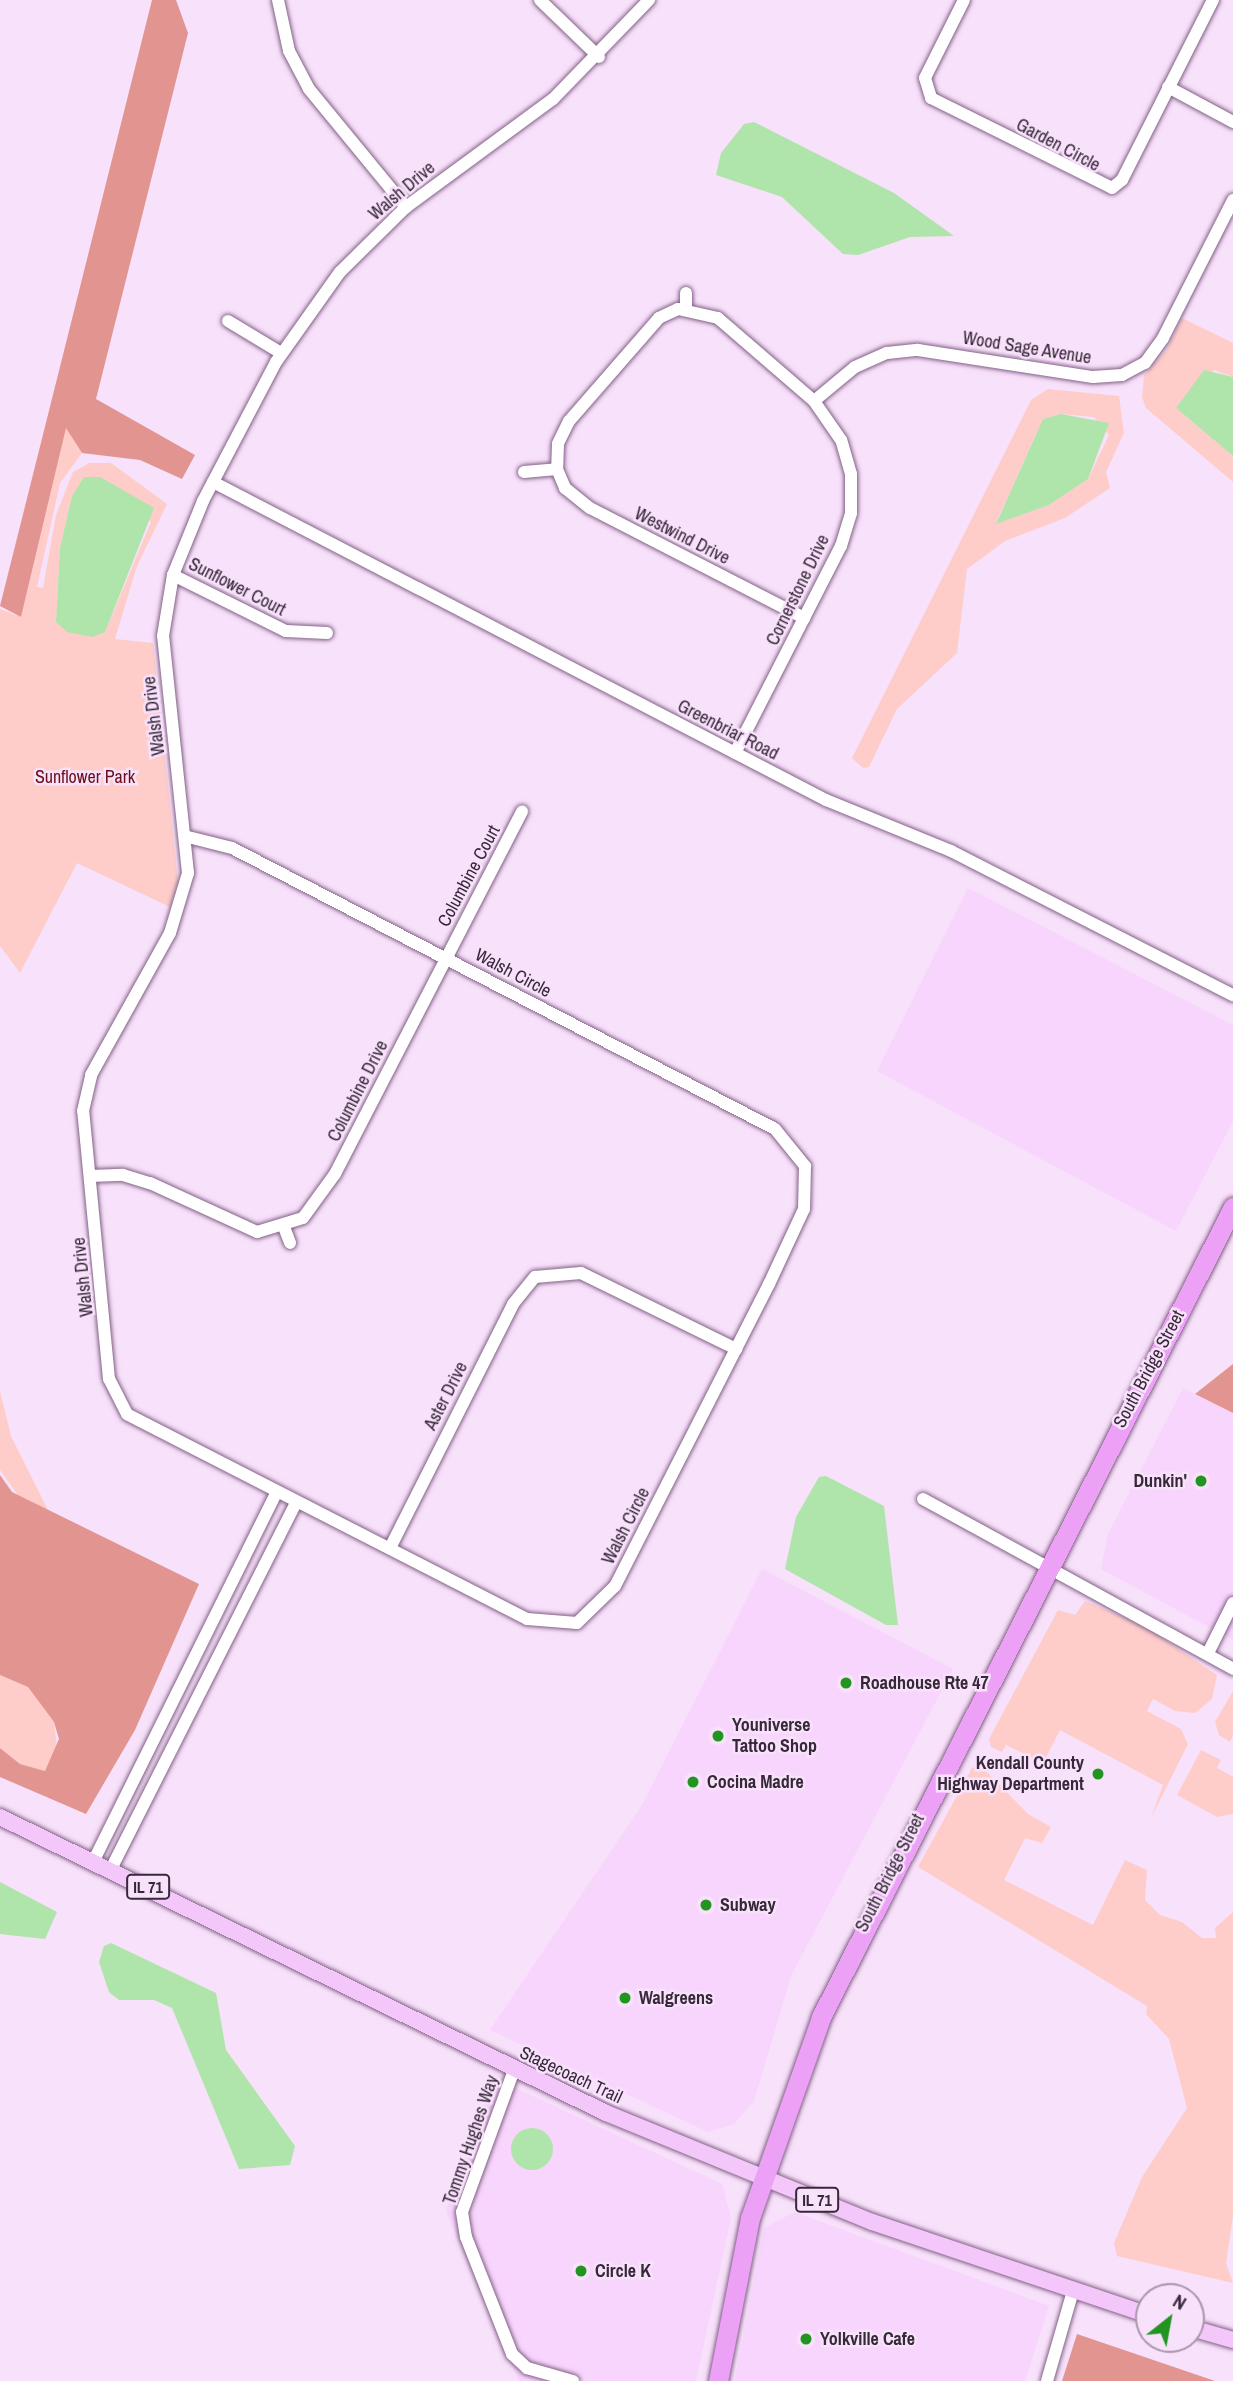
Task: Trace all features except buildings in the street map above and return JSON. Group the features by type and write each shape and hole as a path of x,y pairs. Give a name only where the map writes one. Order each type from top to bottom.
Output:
{"highway":[{"name":"South Bridge Street","path":"718,2381 761,2179 841,1973 1233,1207"}],"main road":[{"name":"Stagecoach Trail","path":"0,1817 94,1860 514,2070 761,2179 1073,2291 1135,2311"},
{"path":"1205,2332 1233,2340"}],"street":[{"path":"278,0 289,51 309,89 406,207"},
{"path":"540,0 599,57"},
{"name":"Walsh Drive","path":"296,1502 141,1425 118,1404 109,1379 83,1111 91,1075 180,909 188,837 163,636 173,575 213,482 281,353 340,272 406,207 553,99 599,57 649,0"},
{"name":"Garden Circle","path":"964,0 925,78 931,97 1098,186 1112,188 1122,180 1213,0"},
{"path":"1168,87 1233,122"},
{"name":"Wood Sage Avenue","path":"814,401 855,367 887,353 918,350 1093,377 1122,375 1145,363 1163,338 1233,200"},
{"path":"686,309 687,293"},
{"path":"524,472 557,469 558,444 569,421 659,318 686,309 718,318 814,401"},
{"path":"228,321 281,353"},
{"name":"Cornerstone Drive","path":"735,753 841,546 853,495 841,440 814,401"},
{"name":"Westwind Drive","path":"557,469 565,488 590,508 804,618"},
{"name":"Greenbriar Road","path":"213,482 825,800 951,851 1233,995"},
{"name":"Sunflower Court","path":"173,575 286,631 327,633"},
{"name":"Columbine Court","path":"446,958 522,811"},
{"name":"Walsh Circle","path":"188,837 232,848 775,1129 811,1164 801,1218 736,1349 615,1586 577,1623"},
{"name":"Columbine Drive","path":"284,1227 303,1218 326,1190 446,958"},
{"path":"90,1176 123,1175 149,1183 244,1229 284,1227 290,1243"},
{"path":"544,1260 547,1273 581,1273 736,1349"},
{"name":"Aster Drive","path":"390,1548 513,1304 525,1286 547,1273"},
{"path":"94,1860 277,1492"},
{"path":"923,1499 1049,1565 1233,1669"},
{"path":"111,1869 296,1502 527,1619 577,1623 581,1636"},
{"path":"1208,1653 1233,1603"},
{"path":"160,1727 178,1736"},
{"name":"Tommy Hughes Way","path":"514,2070 462,2211 473,2261 512,2354 527,2368 573,2381"},
{"path":"1046,2381 1073,2291"}],"shaded area":[{"path":"152,0 176,0 188,33 96,399 195,455 182,479 140,460 82,453 66,428 21,617 0,606"},
{"path":"754,122 894,193 954,236 910,237 858,255 843,254 782,197 716,175 721,153 744,124"},
{"path":"1204,370 1233,377 1233,456 1176,408"},
{"path":"1061,414 1109,423 1088,479 1049,505 996,524 1043,419"},
{"path":"84,477 100,477 154,508 105,632 92,637 67,632 56,622 60,548 72,496"},
{"path":"968,888 1233,1025 1233,1121 1176,1231 877,1071"},
{"path":"1233,1364 1233,1413 1195,1394"},
{"path":"1183,1388 1233,1413 1233,1640 1101,1569 1108,1534"},
{"path":"0,1475 12,1492 199,1584 135,1730 86,1814 0,1777 0,1748 20,1764 45,1771 59,1739 54,1722 28,1687 0,1675"},
{"path":"826,1476 884,1506 898,1625 886,1625 785,1569 796,1517 819,1477"},
{"path":"762,1569 953,1669 791,1976 754,2101 734,2124 708,2132 490,2030 642,1805"},
{"path":"0,1882 57,1912 45,1939 0,1934"},
{"path":"111,1943 216,1993 226,2050 295,2146 290,2165 239,2169 172,2008 154,2000 119,2000 109,1992 99,1962 104,1946"},
{"path":"494,2078 722,2184 731,2218 696,2381 519,2381 446,2211"},
{"path":"532,2128 547,2134 553,2149 547,2164 532,2170 517,2164 511,2149 517,2134"},
{"path":"795,2212 1049,2306 1025,2381 735,2381 764,2228"},
{"path":"1077,2334 1215,2381 1062,2381"}],"green space":[{"path":"1182,318 1233,343 1233,377 1214,370 1176,408 1233,456 1233,482 1146,408 1142,397 1144,375 1167,349"},
{"path":"1048,389 1119,396 1124,433 1106,472 1110,488 1065,518 1005,541 967,569 957,653 897,709 869,767 863,768 852,758 1031,400","holes":["1061,414 1094,417 1109,435 1088,479 1049,505 996,523 1043,419"]},
{"name":"Sunflower Park","path":"66,427 82,453 60,483 37,587 43,588 56,515 73,472 89,463 111,463 167,504 137,566 115,639 153,643 178,882 170,907 77,863 20,973 0,946 0,609 21,617","holes":["84,477 107,481 151,522 105,632 56,622 60,548 72,496"]},
{"path":"0,1391 11,1436 48,1510 18,1495 0,1470"},
{"path":"1085,1601 1144,1626 1217,1675 1212,1699 1195,1713 1175,1711 1153,1699 1147,1711 1181,1729 1188,1744 1151,1818 1163,1785 1060,1730 1043,1763 1006,1745 1002,1752 991,1747 989,1739 1058,1610 1075,1615"},
{"path":"0,1675 28,1687 54,1722 57,1749 45,1771 20,1764 0,1748"},
{"path":"1233,1691 1233,1736 1230,1742 1219,1735 1215,1722"},
{"path":"1201,1750 1221,1760 1217,1768 1233,1777 1233,1814 1217,1817 1177,1795"},
{"path":"980,1765 1028,1814 1051,1827 1042,1843 1025,1838 1004,1880 1093,1925 1125,1860 1147,1870 1145,1900 1160,1915 1182,1922 1202,1938 1216,1938 1215,1928 1233,1912 1233,2216 1226,2263 1233,2283 1117,2256 1114,2243 1142,2177 1187,2108 1169,2039 1146,2014 1147,2006 918,1867 972,1768"}],"place":[{"name":"Dunkin'","path":"1201,1481"},
{"name":"Roadhouse Rte 47","path":"846,1683"},
{"name":"Youniverse Tattoo Shop","path":"718,1736"},
{"name":"Kendall County Highway Department","path":"1098,1774"},
{"name":"Cocina Madre","path":"693,1782"},
{"name":"Subway","path":"706,1905"},
{"name":"Walgreens","path":"625,1998"},
{"name":"Circle K","path":"581,2271"},
{"name":"Yolkville Cafe","path":"806,2339"}]}
